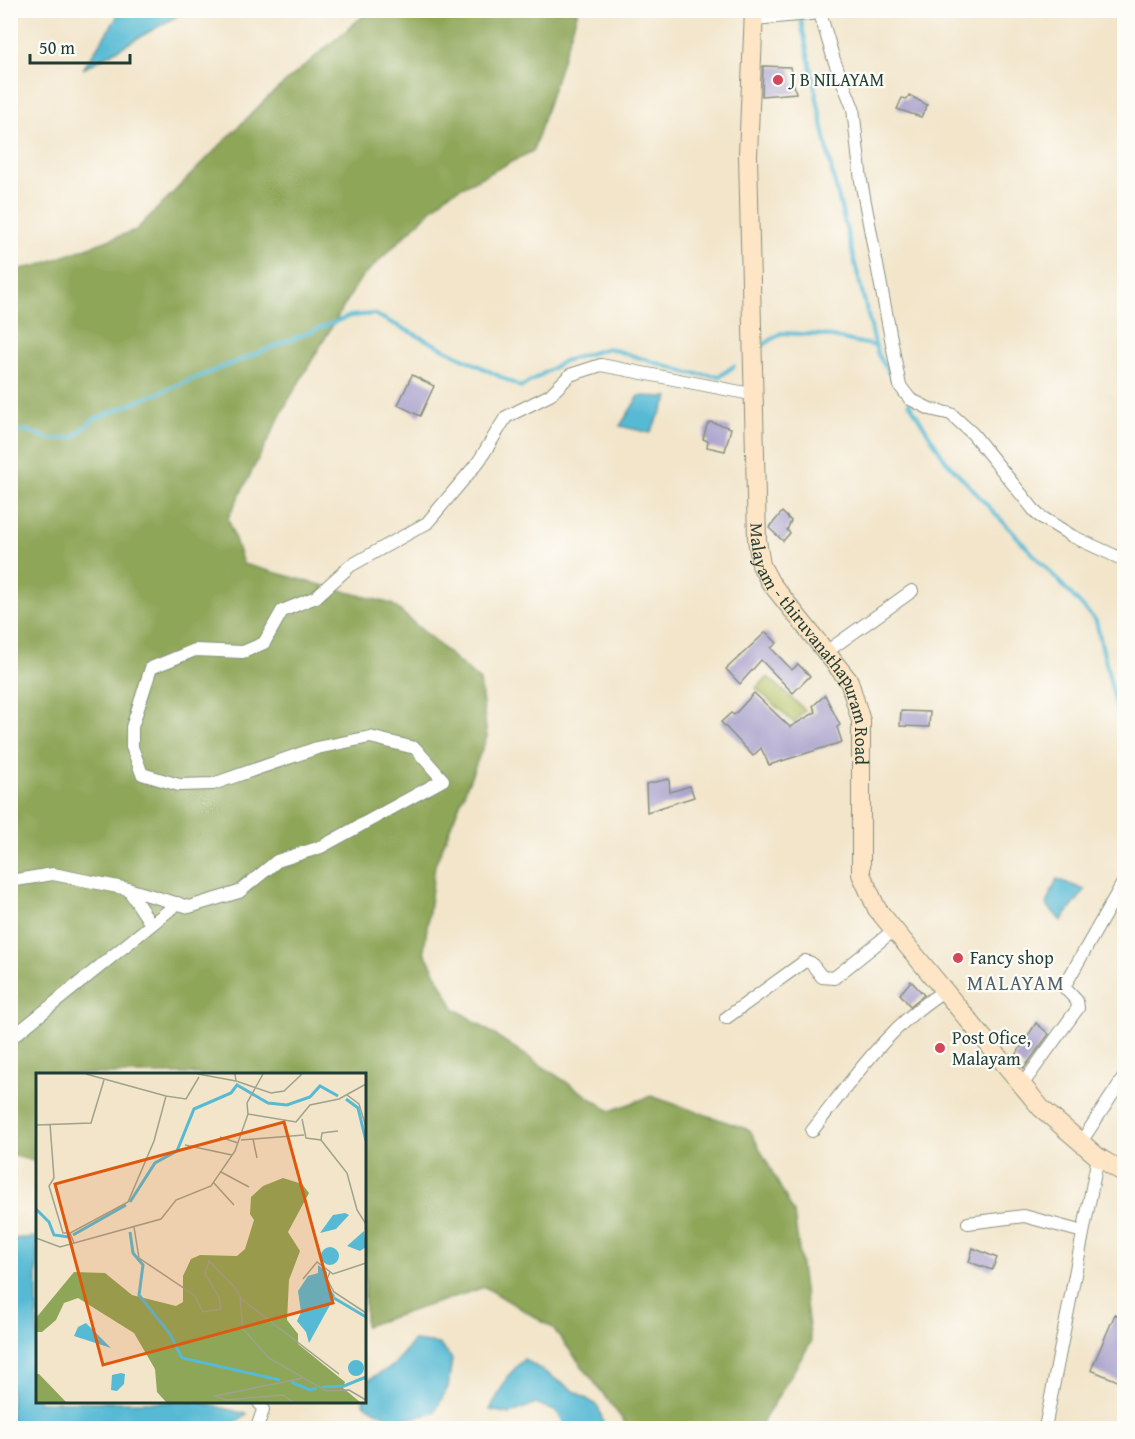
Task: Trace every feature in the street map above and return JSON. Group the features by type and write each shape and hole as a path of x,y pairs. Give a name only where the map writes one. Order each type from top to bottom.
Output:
{"main road":[{"name":"Malayam - thiruvanathapuram Road","path":"754,15 748,155 756,395 757,540 761,565 770,582 849,681 861,721 861,874 877,909 1041,1108 1098,1157 1125,1173"}],"street":[{"path":"754,15 791,16 817,12 853,108 861,181 900,386 910,399 930,409 951,414 973,434 1038,515 1072,536 1125,560"},
{"path":"10,881 53,874 128,889 189,907 239,892 277,861 321,847 443,780 415,748 370,737 317,748 213,784 179,785 142,774 132,747 132,728 151,668 195,650 243,652 264,643 282,611 316,597 350,566 427,523 478,461 506,417 550,395 570,375 602,365 756,395"},
{"path":"826,652 912,591"},
{"path":"1022,1085 1078,1008 1077,1000 1064,987 1125,881"},
{"path":"128,889 151,924"},
{"path":"10,1039 178,903"},
{"path":"726,1018 805,961 811,963 822,976 834,978 894,930"},
{"path":"812,1131 897,1025 920,1006 944,991"},
{"path":"1081,1142 1125,1077"},
{"path":"1045,1428 1098,1157"},
{"path":"968,1223 1024,1216 1083,1232"},
{"path":"257,1428 263,1410 260,1403"}],"green space":[{"path":"369,11 578,11 533,151 448,194 360,279 289,399 228,518 243,564 392,604 480,681 487,737 435,865 424,951 454,1008 610,1111 651,1096 750,1130 794,1213 811,1342 759,1428 629,1428 553,1328 485,1287 366,1326 366,1073 36,1073 36,1162 11,1155 10,271 40,265 136,230 269,96"},
{"path":"768,677 805,710 794,723 756,688"}],"water":[{"path":"121,11 186,11 83,69"},
{"path":"639,396 669,397 650,433 620,426"},
{"path":"1057,879 1085,890 1061,921 1046,904"},
{"path":"36,1237 36,1403 203,1403 247,1414 226,1428 11,1428 11,1239"},
{"path":"413,1341 439,1344 452,1359 448,1387 434,1413 404,1419 389,1417 363,1403 366,1403 368,1380 393,1366"},
{"path":"524,1359 598,1406 605,1428 567,1428 557,1412 536,1403 510,1414 490,1410 508,1376"}],"building":[{"name":"J B NILAYAM","path":"763,66 790,67 796,93 762,96"},
{"path":"909,95 927,105 921,117 897,109 902,98 907,99"},
{"path":"412,375 434,386 420,416 398,405"},
{"path":"711,422 731,428 725,451 707,447 708,441 703,439 707,425"},
{"path":"782,512 791,521 787,530 790,533 783,541 769,528"},
{"path":"766,632 777,643 771,648 792,670 798,664 810,676 793,693 761,660 740,684 726,669"},
{"path":"754,693 790,727 816,712 813,706 825,695 840,725 837,727 842,742 769,765 761,748 753,756 721,722 731,713 734,715"},
{"path":"901,711 930,712 929,727 900,726"},
{"path":"669,779 670,792 690,786 694,797 647,812 646,784"},
{"path":"911,981 924,995 910,1006 900,994"},
{"path":"1036,1023 1049,1034 1024,1068 1014,1058"},
{"path":"973,1248 997,1258 992,1270 969,1262"},
{"path":"1115,1314 1125,1318 1125,1384 1091,1370"}],"waterway":[{"path":"800,16 832,172 878,355 893,379"},
{"path":"10,434 26,430 52,440 74,437 94,419 350,316 374,314 521,387 564,361 608,348 689,373 720,376 734,366"},
{"path":"759,348 781,333 822,335 876,346"},
{"path":"909,403 946,461 1096,621 1124,740"}],"place":[{"name":"J B NILAYAM","path":"778,80"},
{"name":"Fancy shop","path":"958,958"},
{"name":"Post Ofice, Malayam","path":"940,1048"}],"district":[{"name":"MALAYAM","path":"1016,983"}]}
